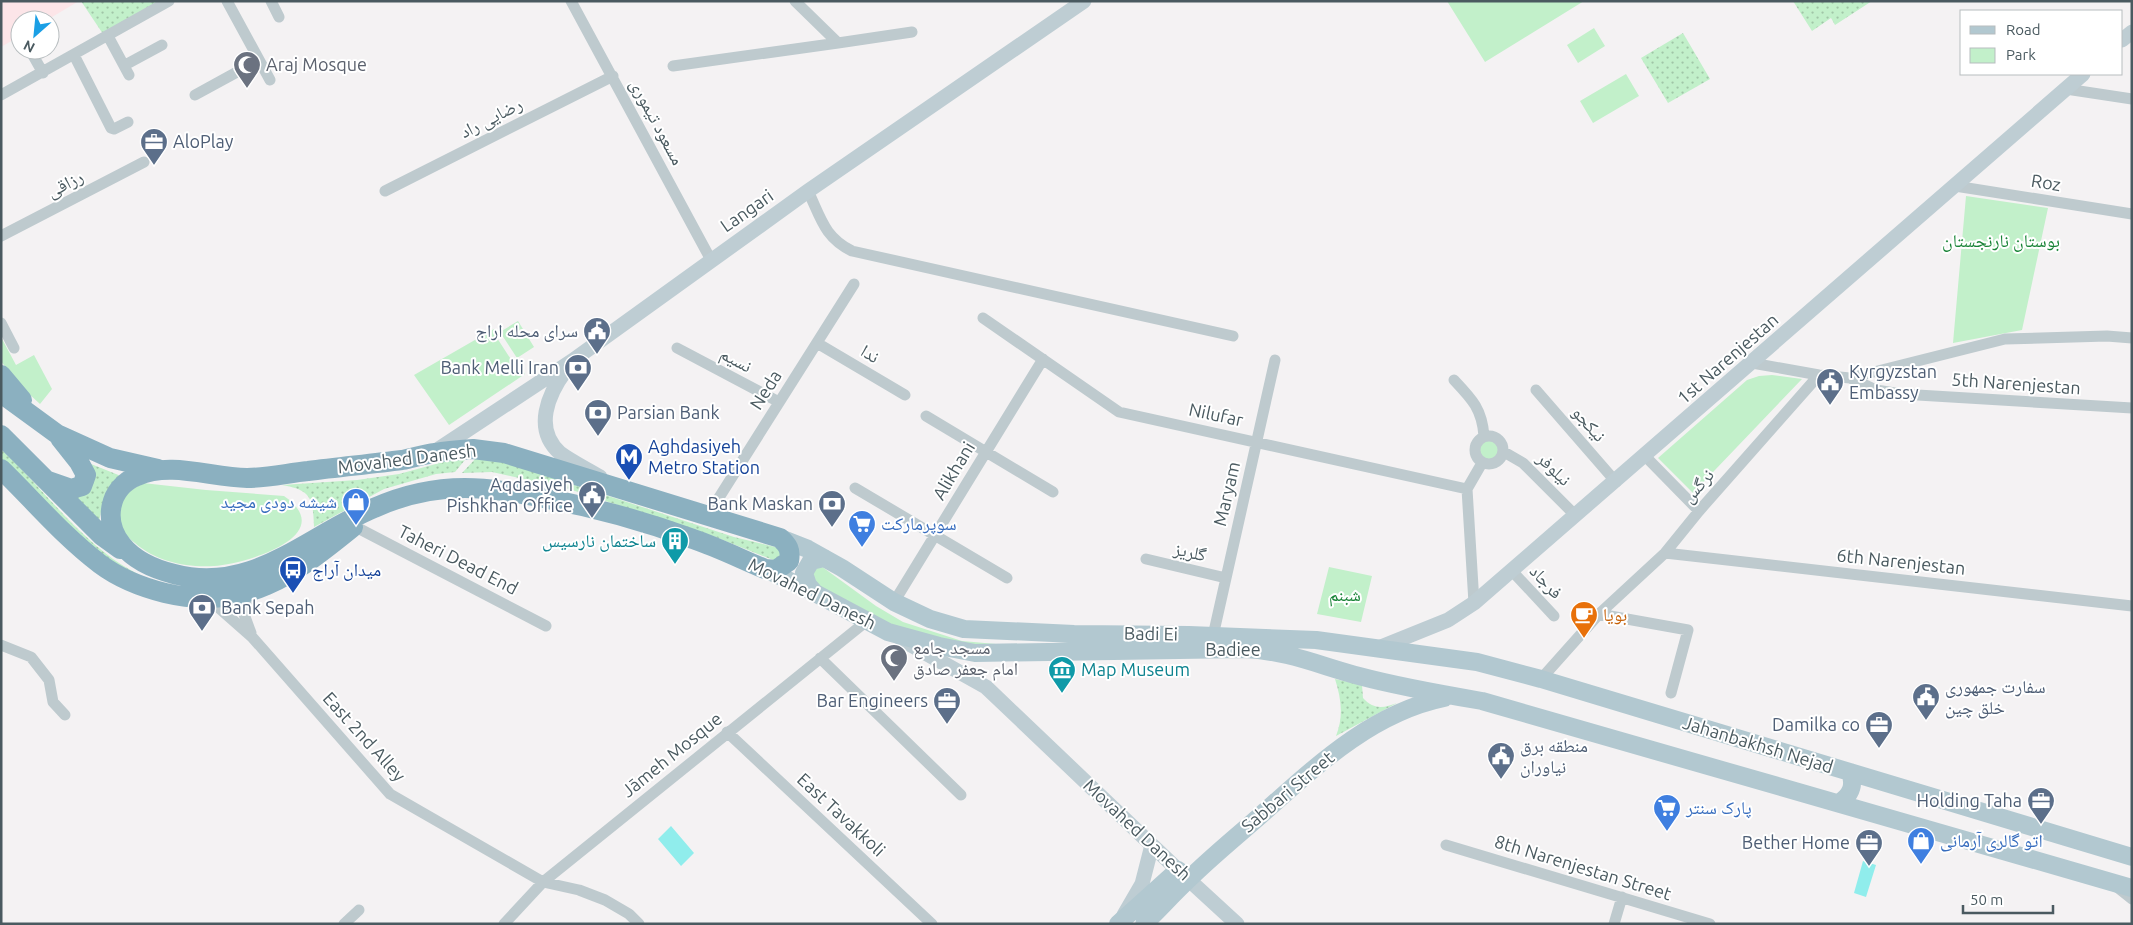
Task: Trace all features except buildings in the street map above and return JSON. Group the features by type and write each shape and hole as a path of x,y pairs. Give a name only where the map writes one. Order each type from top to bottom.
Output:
{"highway":[{"path":"1,375 39,421"},
{"path":"1,393 57,434 80,462 86,475 82,486 72,489 46,480"},
{"name":"Movahed Danesh","path":"57,434 110,458 158,469 248,478 404,460 433,453 473,449 504,453 780,538"},
{"path":"1,435 102,536 136,560"},
{"path":"1,469 61,531 110,571 136,585 149,589 176,596 210,600 232,597 252,591 309,562 354,526 373,508"},
{"path":"136,560 115,535 110,524 112,501 126,482 136,476 158,469"},
{"name":"Movahed Danesh","path":"136,560 162,571 189,578 220,579 240,576 263,568 319,535 373,508 405,496 437,489 466,488 516,493 613,513 694,539 765,569"},
{"path":"765,569 776,570 789,561 789,549 787,544 780,538"}],"main road":[{"name":"Langari","path":"433,453 572,361 808,191 1084,1"},
{"name":"1st Narenjestan","path":"1381,647 1448,620 1474,603 1513,572 2083,75"},
{"path":"572,361 556,383 552,392 545,420 546,432 560,452 612,485"},
{"name":"Movahed Danesh","path":"780,538 824,558 894,602 945,624 964,629 981,630"},
{"path":"814,593 808,585 804,573 811,561 824,558"},
{"name":"Movahed Danesh","path":"765,569 868,620 986,687 1237,924"},
{"name":"Badi Ei","path":"981,630 1316,640 1381,647"},
{"name":"Badiee","path":"888,632 939,646 975,653 1266,650 1305,658 1380,682 1455,696"},
{"name":"Jahanbakhsh Nejad","path":"1381,647 1477,662 2132,857"},
{"name":"Jahanbakhsh Nejad","path":"1455,696 1482,701 2132,888"},
{"name":"Sabbari Street","path":"1118,923 1356,737 1397,713 1421,703 1455,696"},
{"path":"1839,804 1848,798 1852,790 1853,780 1850,772"},
{"path":"1118,923 1142,884 1152,845"},
{"name":"Sabbari Street","path":"1144,924 1165,905 1183,874"}],"street":[{"path":"1,95 169,1"},
{"path":"227,1 270,80"},
{"path":"270,1 279,16"},
{"name":"مسعود تیموری","path":"571,1 711,260"},
{"path":"795,1 838,43"},
{"path":"673,66 912,32"},
{"path":"108,36 127,70 162,45"},
{"path":"74,55 111,128 114,129 128,122"},
{"path":"36,60 43,73"},
{"path":"195,96 259,60"},
{"name":"رضایی راد","path":"385,191 613,76"},
{"path":"2066,89 2132,99"},
{"name":"رزاقی","path":"1,236 144,162"},
{"name":"Roz","path":"1955,186 2132,214"},
{"path":"808,191 830,236 852,250 1233,336"},
{"name":"Neda","path":"708,515 854,284"},
{"name":"Nilufar","path":"982,318 1119,412 1467,489"},
{"path":"1,323 14,348"},
{"path":"1850,378 2005,339 2107,336 2132,338"},
{"name":"ندا","path":"817,343 905,395"},
{"name":"نسیم","path":"677,348 780,402"},
{"name":"Alikhani","path":"894,602 1043,359"},
{"name":"Maryam","path":"1213,636 1275,360"},
{"name":"5th Narenjestan","path":"1752,363 1819,375 1850,378 1876,390 1901,394 2132,408"},
{"name":"نرگس","path":"1541,680 1598,614 1665,553 1699,511 1819,375"},
{"path":"1454,380 1475,403 1483,423 1484,436"},
{"name":"نیکجو","path":"1536,390 1616,482"},
{"path":"926,416 1053,492"},
{"path":"1492,435 1500,439 1504,452 1496,463 1482,463 1476,456 1475,447 1484,436 1492,435"},
{"name":"نیلوفر","path":"1504,452 1523,463 1576,516"},
{"path":"1645,456 1699,511"},
{"path":"1474,603 1467,489 1482,463"},
{"path":"855,488 936,534 1007,578"},
{"name":"Taheri Dead End","path":"354,526 546,626"},
{"name":"6th Narenjestan","path":"1665,553 2132,606"},
{"name":"گلریز","path":"1146,560 1226,578"},
{"name":"فرجاد","path":"1513,572 1554,616"},
{"path":"252,591 244,614 252,637"},
{"name":"East 2nd Alley","path":"210,600 252,637 390,794 543,882 579,890 605,900 629,914 639,924"},
{"path":"1598,614 1686,628 1688,632 1671,693"},
{"name":"Jāmeh Mosque","path":"504,924 543,882 868,620"},
{"path":"1,645 31,657 49,680 53,702 66,715"},
{"path":"820,658 961,795"},
{"name":"East Tavakkoli","path":"727,732 932,924"},
{"name":"8th Narenjestan Street","path":"1446,845 1710,924"},
{"path":"2110,881 2132,899"},
{"path":"1614,924 1622,898"},
{"path":"344,924 359,910"}],"shaded area":[{"path":"1,1 79,1 60,12 60,10 10,10 10,42 1,47"}],"green space":[{"path":"81,1 159,1 103,34"},
{"path":"1447,1 1584,1 1485,62"},
{"path":"1793,1 1872,1 1835,25 1831,18 1812,31"},
{"path":"1594,28 1605,46 1578,63 1567,45"},
{"path":"1683,33 1710,79 1668,103 1641,58"},
{"path":"1626,74 1639,96 1593,123 1580,101"},
{"name":"بوستان نارنجستان","path":"1966,196 2048,208 2022,330 1953,343"},
{"path":"518,321 534,347 517,358 500,332"},
{"path":"494,329 498,334 497,338 514,364 518,362 525,374 449,425 414,375"},
{"path":"1,337 16,365 34,355 52,389 40,404 16,382 1,361"},
{"path":"1772,375 1802,379 1693,493 1658,458 1747,380 1759,376"},
{"path":"1489,437 1494,438 1500,444 1500,454 1494,460 1489,461 1484,460 1478,454 1477,449 1478,444 1484,438"},
{"path":"1,449 69,520 117,562 144,577 174,587 215,589 236,587 264,579 284,569 342,532 299,565 256,587 233,593 208,595 183,593 137,579 112,567 89,550 1,462"},
{"path":"469,455 455,472 436,474 384,489 314,527 313,509 305,493 282,485 357,480 399,474"},
{"path":"478,456 486,456 734,537 775,547 781,550 778,562 718,538 572,490 492,472 462,473"},
{"path":"86,462 121,476 102,506 99,522 71,496"},
{"path":"143,483 284,496 299,510 301,524 295,535 282,545 265,554 246,560 214,566 193,566 172,562 143,549 132,541 121,528 120,508 124,498"},
{"path":"821,566 876,606 903,622 962,641 996,644 1139,644 985,650 904,632 814,584 811,570"},
{"name":"شبنم","path":"1329,567 1372,576 1361,622 1317,614"},
{"path":"1335,679 1362,685 1363,698 1371,705 1383,707 1397,703 1336,736 1341,707"}],"water":[{"path":"671,826 694,853 681,866 658,839"},
{"path":"1863,861 1876,865 1866,897 1854,893"}],"place":[{"name":"Araj Mosque","path":"247,89"},
{"name":"AloPlay","path":"154,166"},
{"name":"سرای محله اراج","path":"597,355"},
{"name":"Bank Melli Iran","path":"578,392"},
{"name":"Kyrgyzstan Embassy","path":"1830,406"},
{"name":"Parsian Bank","path":"598,437"},
{"name":"Aghdasiyeh Metro Station","path":"629,481"},
{"name":"Aqdasiyeh Pishkhan Office","path":"592,519"},
{"name":"شیشه دودی مجید","path":"356,526"},
{"name":"Bank Maskan","path":"832,528"},
{"name":"سوپرمارکت","path":"862,548"},
{"name":"ساختمان نارسیس","path":"675,565"},
{"name":"میدان آراج","path":"293,594"},
{"name":"Bank Sepah","path":"202,632"},
{"name":"بویا","path":"1584,639"},
{"name":"مسجد جامع امام جعفر صادق","path":"894,682"},
{"name":"Map Museum","path":"1062,694"},
{"name":"سفارت جمهوری خلق چین","path":"1926,721"},
{"name":"Bar Engineers","path":"947,725"},
{"name":"Damilka co","path":"1879,749"},
{"name":"منطقه برق نیاوران","path":"1501,780"},
{"name":"Holding Taha","path":"2041,825"},
{"name":"پارک سنتر","path":"1667,832"},
{"name":"اتو گالری آرمانی","path":"1921,865"},
{"name":"Bether Home","path":"1869,867"}]}
